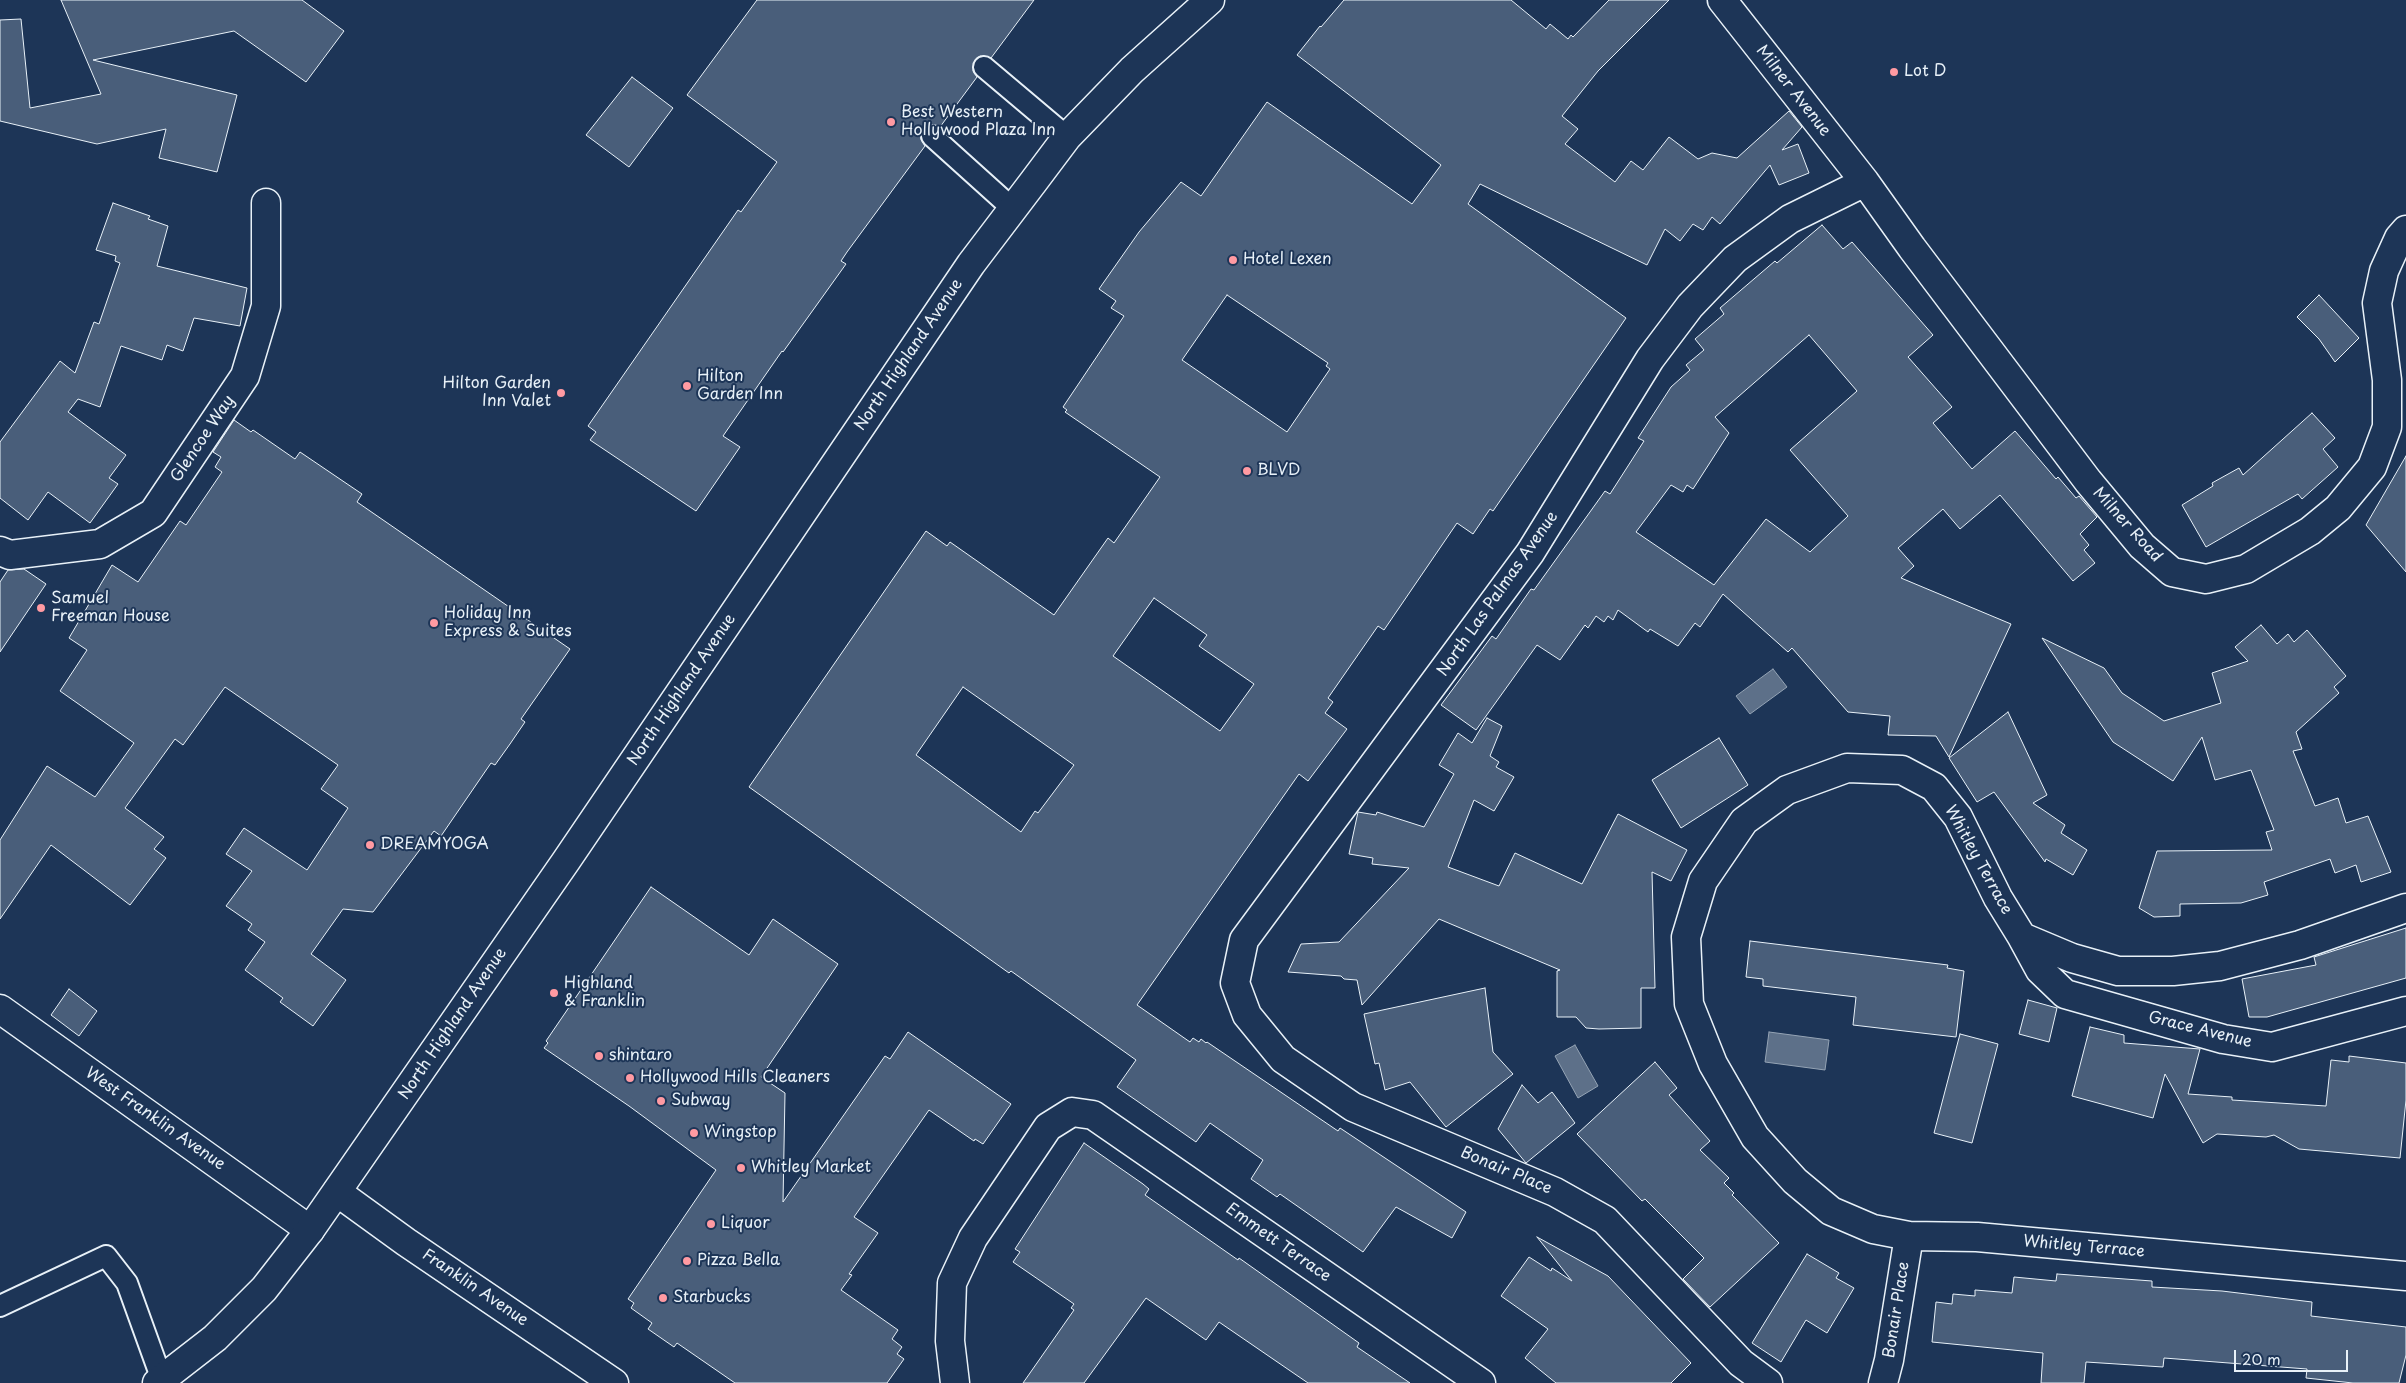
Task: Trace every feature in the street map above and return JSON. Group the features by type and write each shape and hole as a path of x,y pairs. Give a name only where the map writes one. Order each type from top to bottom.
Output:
{"street":[{"name":"North Highland Avenue","path":"159,1382 215,1338 264,1289 310,1230 615,789 971,264 1067,137 1132,70 1210,0"},
{"name":"Milner Avenue","path":"1722,0 1865,182"},
{"name":"Milner Road","path":"1865,182 1912,248 2060,444 2142,546 2172,572 2206,579 2246,569 2310,531 2338,508 2372,466 2387,427 2387,380 2377,303 2384,271 2399,238 2406,230"},
{"name":"North Las Palmas Avenue","path":"1235,983 1244,940 1530,553 1650,359 1690,306 1735,259 1790,219 1865,182"},
{"name":"Glencoe Way","path":"0,551 10,556 100,544 153,513 245,376 266,306 266,203"},
{"name":"Whitley Terrace","path":"2022,937 1998,898 1958,818 1934,787 1902,770 1847,768 1787,790 1744,821 1704,880 1686,937 1690,1004 1713,1064 1755,1136 1795,1181 1831,1211 1873,1229 1909,1236 1977,1237 2406,1276"},
{"path":"2022,937 2072,958 2118,970 2173,971 2220,966 2300,945 2406,908"},
{"name":"Grace Avenue","path":"2022,937 2040,970 2065,994 2223,1039 2272,1047 2406,1011"},
{"name":"Bonair Place","path":"1235,983 1247,1015 1283,1059 1353,1107 1555,1192 1605,1220 1741,1363 1768,1383"},
{"name":"West Franklin Avenue","path":"0,1009 310,1230"},
{"name":"Emmett Terrace","path":"955,1383 950,1341 952,1283 973,1238 1048,1128 1072,1112 1093,1115 1481,1383"},
{"name":"Franklin Avenue","path":"337,1192 406,1242 614,1383"},
{"name":"Bonair Place","path":"1883,1383 1889,1360 1909,1236"}],"lane":[{"path":"984,67 1067,137"},
{"path":"932,136 1014,208"},
{"path":"0,1306 106,1256 126,1283 159,1382"}],"water":[{"path":"1773,669 1787,687 1750,714 1736,696"},
{"path":"1769,1032 1829,1040 1825,1070 1765,1062"},
{"path":"1575,1045 1598,1086 1578,1098 1555,1056"}],"building":[{"path":"61,0 302,0 344,31 306,82 234,31 93,60 237,95 217,172 159,158 166,129 97,144 0,121 0,20 21,19 30,108 101,94"},
{"path":"757,0 1034,0 991,58 980,56 975,60 973,71 977,77 940,127 929,125 923,128 921,139 925,146 847,252 841,261 846,264 723,436 740,447 696,511 590,440 596,432 588,426 738,210 741,212 777,162 687,95"},
{"path":"1344,0 1511,0 1546,29 1550,24 1568,39 1571,35 1573,37 1609,0 1669,0 1598,71 1562,116 1578,129 1565,144 1615,182 1631,161 1643,170 1669,137 1698,159 1712,153 1737,158 1789,111 1802,127 1782,150 1798,144 1809,173 1779,185 1770,165 1720,224 1712,217 1703,230 1693,224 1680,241 1665,229 1647,265 1480,184 1468,204 1626,318 1493,511 1490,509 1473,534 1457,523 1384,630 1378,626 1328,698 1333,702 1325,713 1347,729 1308,781 1299,774 1137,1005 1190,1042 1193,1038 1199,1042 1201,1039 1207,1042 1338,1131 1340,1128 1466,1212 1452,1238 1396,1207 1363,1252 1280,1194 1277,1197 1251,1179 1263,1160 1210,1123 1196,1142 1117,1087 1136,1060 1011,971 1009,973 749,787 926,531 947,546 950,542 1054,615 1108,538 1114,543 1160,477 1065,412 1067,410 1063,407 1124,316 1111,308 1116,301 1099,289 1139,232 1181,182 1201,196 1267,102 1412,204 1441,165 1297,55","holes":["1227,295 1328,363 1326,366 1330,369 1287,432 1182,360","1154,598 1207,635 1199,646 1254,684 1220,731 1113,656","963,687 1074,765 1038,813 1035,811 1021,832 916,755"]},
{"path":"632,77 673,108 629,167 586,135"},
{"path":"113,203 150,216 148,219 168,226 157,266 247,288 240,326 194,318 183,351 167,345 162,360 121,346 100,407 78,399 68,412 126,455 109,478 118,484 90,523 48,492 28,520 0,498 0,442 60,361 75,373 94,322 99,324 120,263 115,261 116,256 96,250"},
{"path":"1822,225 1843,249 1852,242 1933,335 1908,357 1952,407 1933,423 1972,469 2015,431 2056,479 2058,477 2076,498 2079,496 2097,517 2080,534 2089,545 2084,550 2095,563 2073,581 2000,495 1960,529 1943,509 1898,548 1914,566 1901,578 2011,624 1949,757 1936,736 1888,735 1890,716 1848,712 1792,648 1788,652 1723,594 1700,627 1695,623 1678,646 1650,629 1648,632 1618,610 1613,620 1608,616 1604,622 1596,616 1588,628 1585,625 1560,660 1537,645 1476,730 1441,705 1492,636 1496,639 1531,589 1534,590 1605,491 1610,494 1644,441 1638,438 1671,387 1690,370 1686,365 1704,350 1695,339 1724,314 1720,308 1775,261 1777,263","holes":["1809,335 1857,391 1790,450 1848,516 1810,552 1766,519 1714,585 1636,532 1671,485 1683,492 1687,485 1693,489 1729,433 1715,417"]},
{"path":"2319,295 2359,338 2335,362 2319,339 2297,317"},
{"path":"2312,413 2335,438 2323,449 2338,467 2302,499 2298,494 2206,547 2182,505 2213,486 2212,483 2239,468 2243,475"},
{"path":"234,420 251,432 253,430 295,459 300,452 362,494 357,502 570,649 521,719 525,722 510,744 495,765 491,763 441,836 434,831 373,912 343,909 311,954 346,980 313,1026 280,1002 283,998 245,970 265,942 248,930 252,924 226,906 252,871 226,854 244,828 307,870 348,808 321,789 338,765 225,687 183,745 175,739 125,808 164,837 154,849 166,858 130,905 51,845 0,919 0,840 47,766 95,797 134,743 60,691 87,650 69,638 112,565 138,582 180,521 186,525 222,472 215,467 221,457 213,452"},
{"path":"2406,456 2406,572 2366,525"},
{"path":"24,569 46,584 0,652 0,582 8,570"},
{"path":"2261,625 2277,644 2288,634 2294,642 2307,630 2346,676 2334,687 2339,693 2296,732 2302,749 2293,751 2315,806 2338,798 2346,823 2368,816 2391,872 2361,882 2356,865 2335,873 2330,859 2264,882 2268,895 2241,903 2180,904 2180,916 2154,917 2139,908 2157,851 2272,850 2266,832 2274,830 2251,770 2215,780 2202,737 2173,781 2113,742 2042,638 2104,668 2122,693 2164,721 2221,703 2212,673 2248,661 2235,647"},
{"path":"2008,712 2047,795 2033,803 2065,825 2061,833 2087,850 2073,875 2046,859 2045,862 1994,792 1977,802 1949,758"},
{"path":"1487,718 1502,726 1490,756 1499,762 1496,767 1514,777 1494,811 1474,800 1448,867 1499,886 1515,853 1582,884 1618,814 1687,850 1671,881 1652,872 1655,988 1641,988 1641,1028 1586,1028 1576,1017 1557,1017 1557,971 1560,970 1439,919 1362,1005 1357,980 1344,979 1341,976 1288,972 1301,944 1339,942 1409,868 1372,864 1373,858 1349,854 1358,812 1376,815 1377,812 1424,827 1454,774 1439,765 1458,733 1472,743"},
{"path":"1719,738 1748,785 1681,828 1652,780"},
{"path":"651,887 749,955 773,919 838,964 761,1077 785,1093 783,1202 885,1056 890,1059 908,1032 1011,1104 983,1144 975,1139 974,1141 929,1110 854,1217 878,1233 849,1274 852,1275 841,1290 898,1330 892,1339 902,1347 897,1354 904,1359 887,1383 735,1383 677,1343 674,1347 648,1329 652,1323 631,1308 634,1303 628,1299 716,1170 629,1106 544,1048 548,1043 546,1041"},
{"path":"2406,928 2406,978 2267,1017 2249,1017 2242,979 2316,965 2314,957"},
{"path":"1750,941 1948,965 1947,968 1964,971 1956,1037 1853,1025 1856,997 1763,986 1763,979 1746,977"},
{"path":"1485,988 1493,1052 1513,1074 1446,1127 1410,1082 1385,1090 1379,1063 1375,1064 1364,1014"},
{"path":"69,989 97,1011 79,1036 51,1015"},
{"path":"2028,1000 2057,1008 2049,1042 2019,1034"},
{"path":"2090,1027 2124,1035 2124,1043 2200,1049 2188,1094 2232,1097 2232,1100 2326,1106 2331,1060 2349,1062 2349,1056 2406,1063 2406,1100 2400,1158 2299,1149 2274,1135 2266,1137 2217,1134 2203,1143 2165,1074 2153,1118 2072,1096"},
{"path":"1960,1034 1998,1044 1972,1143 1934,1133"},
{"path":"1655,1062 1677,1088 1669,1095 1710,1141 1700,1150 1729,1178 1724,1183 1734,1193 1732,1195 1779,1243 1710,1307 1683,1279 1704,1258 1645,1199 1642,1201 1577,1134"},
{"path":"1522,1085 1538,1103 1552,1092 1575,1123 1526,1163 1498,1129"},
{"path":"1084,1143 1149,1189 1145,1195 1238,1260 1239,1258 1359,1343 1357,1347 1410,1383 1308,1383 1219,1322 1206,1340 1146,1298 1084,1383 1023,1383 1074,1310 1071,1308 1074,1304 1013,1262 1020,1252 1015,1249"},
{"path":"1537,1237 1608,1276 1691,1363 1671,1383 1556,1383 1525,1358 1548,1329 1501,1296 1529,1257 1551,1271 1552,1268 1572,1281"},
{"path":"1807,1254 1839,1273 1836,1278 1854,1288 1827,1333 1806,1320 1781,1362 1752,1343"},
{"path":"2057,1274 2152,1281 2152,1287 2222,1291 2312,1302 2311,1316 2406,1327 2406,1355 2399,1383 2353,1383 2306,1378 2307,1369 2164,1358 2163,1367 2086,1362 2084,1383 2041,1383 2043,1353 1932,1342 1936,1302 1952,1304 1953,1294 1975,1296 1975,1290 2012,1293 2014,1277 2056,1281"}],"place":[{"name":"Lot D","path":"1894,72"},
{"name":"Best Western Hollywood Plaza Inn","path":"891,122"},
{"name":"Hotel Lexen","path":"1233,260"},
{"name":"Hilton Garden Inn","path":"687,386"},
{"name":"Hilton Garden Inn Valet","path":"561,393"},
{"name":"BLVD","path":"1247,471"},
{"name":"Samuel Freeman House","path":"41,608"},
{"name":"Holiday Inn Express & Suites","path":"434,623"},
{"name":"DREAMYOGA","path":"370,845"},
{"name":"Highland & Franklin","path":"554,993"},
{"name":"shintaro","path":"599,1056"},
{"name":"Hollywood Hills Cleaners","path":"630,1078"},
{"name":"Subway","path":"661,1101"},
{"name":"Wingstop","path":"694,1133"},
{"name":"Whitley Market","path":"741,1168"},
{"name":"Liquor","path":"711,1224"},
{"name":"Pizza Bella","path":"687,1261"},
{"name":"Starbucks","path":"663,1298"}]}
